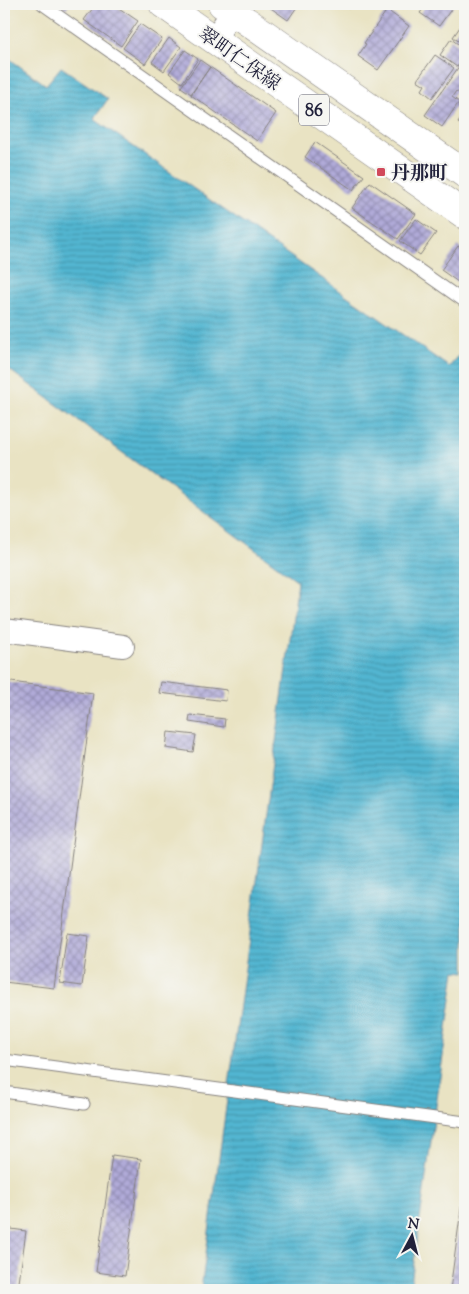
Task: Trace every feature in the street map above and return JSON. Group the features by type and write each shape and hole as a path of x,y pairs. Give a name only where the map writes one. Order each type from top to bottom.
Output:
{"main road":[{"name":"翠町仁保線","path":"163,4 465,215"},
{"name":"翠町仁保線","path":"231,6 465,174"}],"street":[{"path":"214,40 231,6"},
{"path":"4,630 123,646"}],"lane":[{"path":"42,4 465,302"},
{"path":"4,1060 465,1122"},
{"path":"4,1092 84,1104"}],"water":[{"path":"4,55 46,85 61,67 108,99 94,119 449,367 465,348 465,972 455,971 410,1290 201,1290 298,581 4,366"}],"building":[{"path":"59,4 70,4 66,9"},
{"path":"96,4 113,4 138,21 121,46 84,20"},
{"path":"265,4 299,4 288,20"},
{"path":"342,4 353,4 349,9"},
{"path":"427,4 455,4 439,26 420,13"},
{"path":"387,10 409,26 378,70 358,56 366,44 364,43"},
{"path":"140,24 162,39 145,64 123,48"},
{"path":"460,27 465,30 465,46 453,37"},
{"path":"169,38 181,47 164,71 152,62"},
{"path":"451,39 465,49 465,55 457,67 440,55"},
{"path":"185,50 198,59 182,83 169,73"},
{"path":"435,55 454,68 432,98 422,90 425,85 417,80"},
{"path":"200,60 210,67 191,94 181,87"},
{"path":"460,65 465,68 465,93 463,96 456,91 452,97 459,102 442,127 425,115"},
{"path":"210,67 276,113 257,141 191,95"},
{"path":"465,113 465,127 458,123"},
{"path":"315,142 364,176 353,190 305,157"},
{"path":"370,182 416,214 398,239 352,208"},
{"path":"416,219 436,233 420,255 400,241"},
{"path":"458,246 465,251 465,287 441,270"},
{"path":"4,681 93,693 54,988 4,982"},
{"path":"161,682 227,690 226,701 159,693"},
{"path":"190,715 225,719 224,727 189,722"},
{"path":"168,732 196,735 193,752 166,748"},
{"path":"67,933 89,936 82,986 60,983"},
{"path":"112,1155 141,1159 125,1276 96,1272"},
{"path":"462,1202 465,1203 465,1290 450,1290"},
{"path":"4,1228 26,1231 18,1290 4,1290"}],"place":[{"name":"丹那町","path":"381,172"}]}
